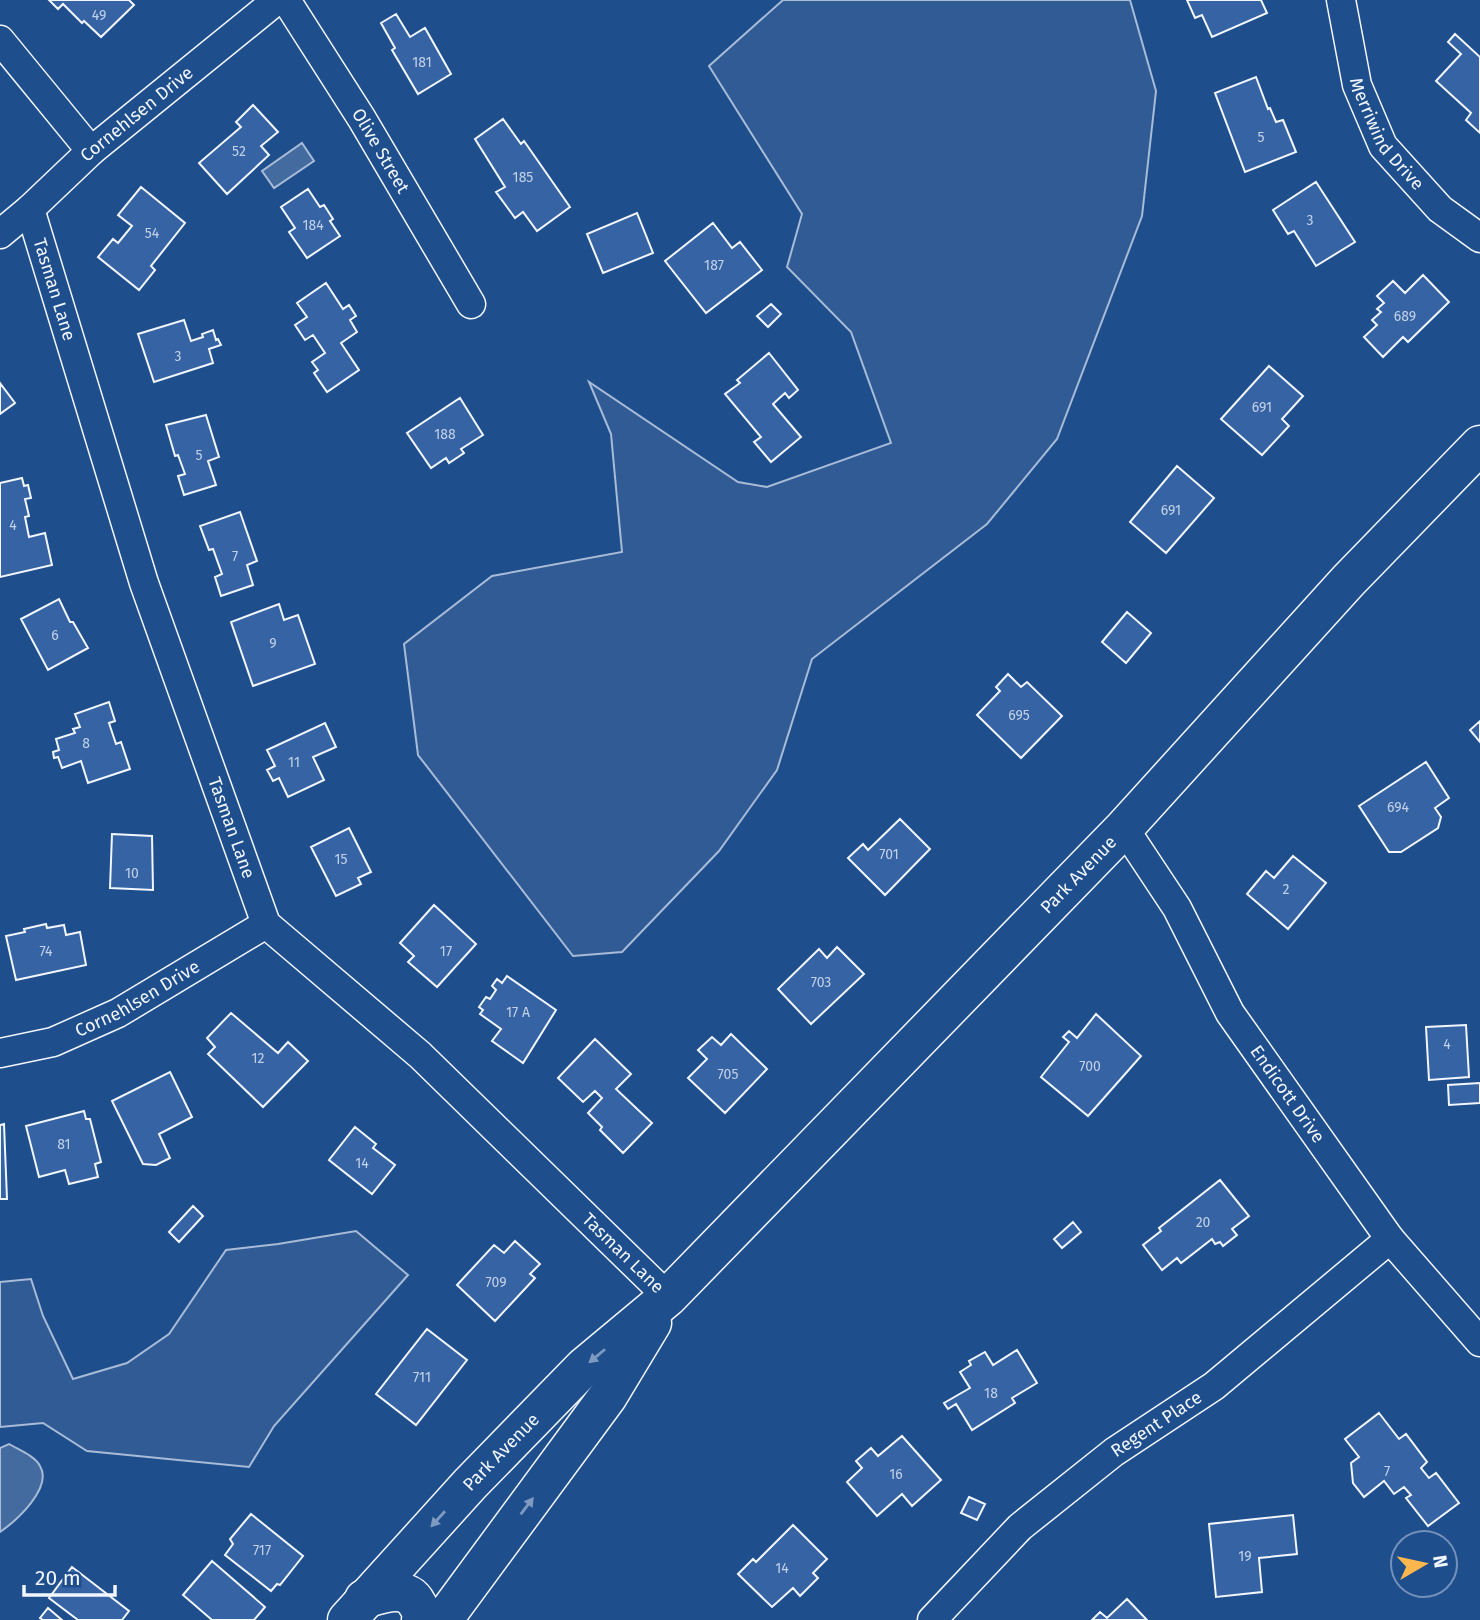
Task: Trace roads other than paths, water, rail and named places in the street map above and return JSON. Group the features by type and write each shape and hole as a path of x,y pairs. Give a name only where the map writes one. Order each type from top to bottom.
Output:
{"main road":[{"name":"Park Avenue","path":"356,1609 470,1484 584,1367 668,1297 1124,828 1348,581 1480,446"},
{"name":"Park Avenue","path":"443,1620 608,1396 668,1297"},
{"path":"356,1609 400,1591 415,1598 422,1613 421,1620"}],"street":[{"name":"Cornehlsen Drive","path":"0,234 91,151 277,0"},
{"name":"Olive Street","path":"286,0 362,119 471,304"},
{"name":"Merriwind Drive","path":"1341,0 1357,85 1383,146 1440,209 1480,238"},
{"path":"0,40 91,151"},
{"name":"Tasman Lane","path":"30,209 144,583 266,924 420,1055 668,1297"},
{"name":"Endicott Drive","path":"1124,828 1177,908 1230,1013 1390,1239 1480,1342"},
{"name":"Cornehlsen Drive","path":"0,1053 53,1042 118,1013 266,924"},
{"name":"Regent Place","path":"932,1620 1020,1527 1114,1452 1214,1386 1390,1239"}]}
